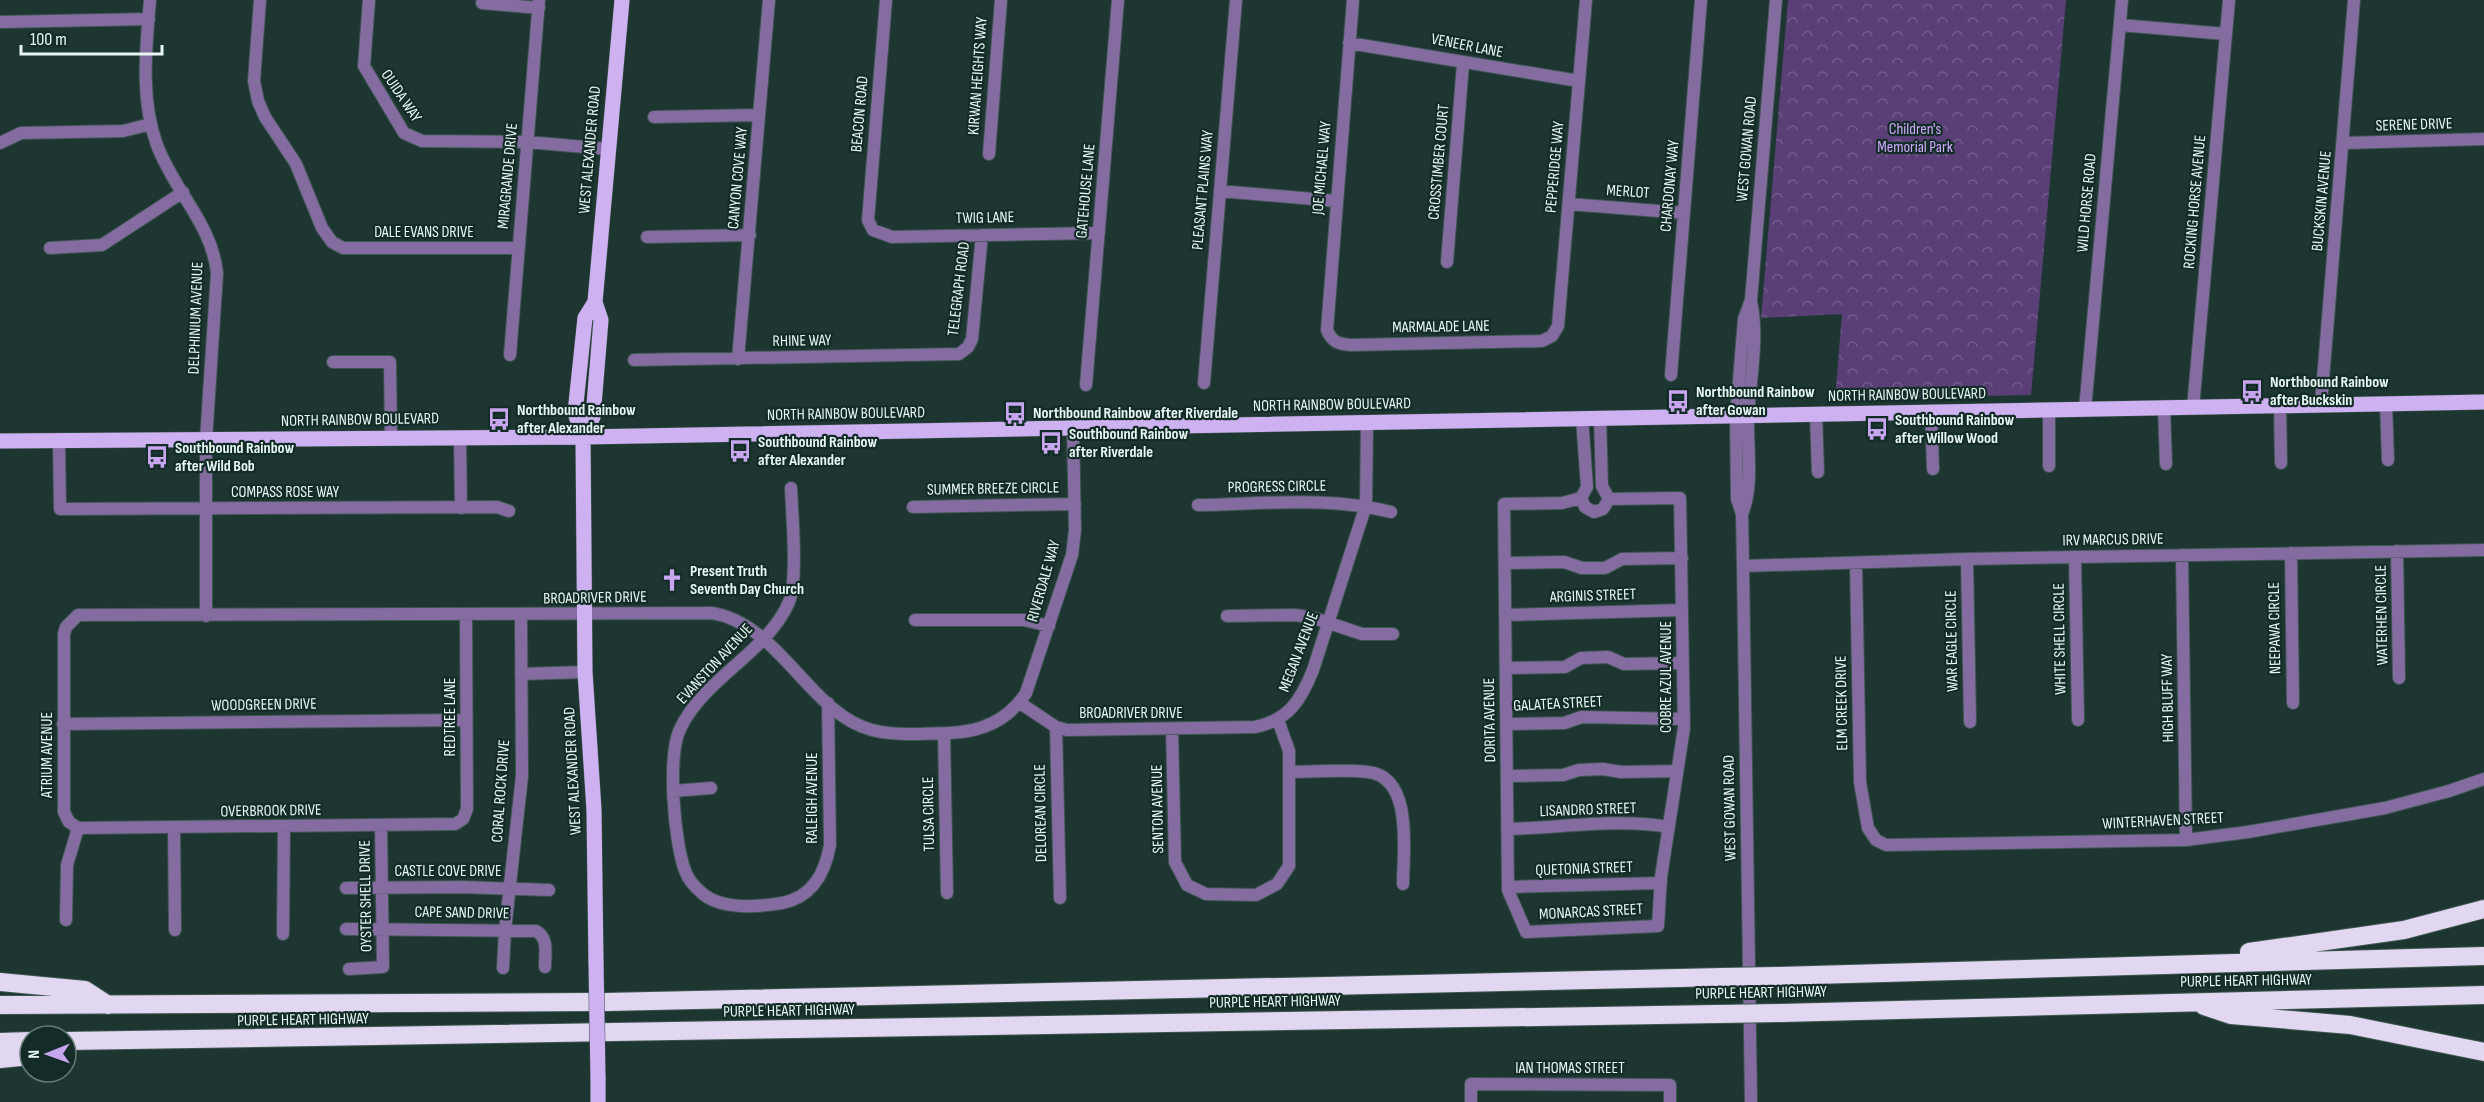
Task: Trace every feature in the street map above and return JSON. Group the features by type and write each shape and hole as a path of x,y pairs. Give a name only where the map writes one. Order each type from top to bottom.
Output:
{"highway":[{"path":"2104,967 2347,940 2432,925 2484,909"},
{"name":"PURPLE HEART HIGHWAY","path":"0,1005 598,1002 1776,976 2484,956"},
{"path":"0,982 85,990 108,1005"},
{"name":"PURPLE HEART HIGHWAY","path":"78,1041 253,1040 1717,1014 2484,995"},
{"path":"2191,1001 2231,1015 2350,1025 2484,1052"},
{"path":"78,1054 213,1051 253,1040"},
{"path":"0,1042 18,1041"},
{"path":"0,1059 18,1057"}],"main road":[{"name":"WEST ALEXANDER ROAD","path":"598,1102 594,810 585,672 583,437 575,418 585,318 595,302 622,0"},
{"name":"NORTH RAINBOW BOULEVARD","path":"0,441 583,437 2484,402"}],"street":[{"name":"DELPHINIUM AVENUE","path":"150,0 145,78 151,124 158,146 209,237 216,263 217,289 206,440 206,616"},
{"name":"DALE EVANS DRIVE","path":"260,0 254,81 258,101 265,117 296,164 322,228 332,242 343,248 519,248"},
{"name":"OUIDA WAY","path":"369,0 364,66 404,133 422,141 527,142"},
{"name":"CANYON COVE WAY","path":"738,358 769,0"},
{"name":"BEACON ROAD","path":"873,230 868,220 886,0"},
{"name":"KIRWAN HEIGHTS WAY","path":"989,154 1001,0"},
{"name":"GATEHOUSE LANE","path":"1086,385 1118,0"},
{"name":"PLEASANT PLAINS WAY","path":"1204,383 1236,0"},
{"name":"JOE MICHAEL WAY","path":"1330,339 1327,330 1353,0"},
{"name":"PEPPERIDGE WAY","path":"1552,336 1558,326 1586,0"},
{"name":"CHARDONAY WAY","path":"1671,375 1701,0"},
{"name":"WEST GOWAN ROAD","path":"1751,1102 1742,514 1737,499 1742,417 1744,319 1751,300 1776,0"},
{"name":"WILD HORSE ROAD","path":"2085,410 2122,0"},
{"name":"ROCKING HORSE AVENUE","path":"2193,408 2229,0"},
{"name":"BUCKSKIN AVENUE","path":"2321,404 2354,0"},
{"path":"482,3 539,4"},
{"name":"MIRAGRANDE DRIVE","path":"510,355 539,4"},
{"path":"0,21 149,19"},
{"path":"2120,25 2226,34"},
{"name":"VENEER LANE","path":"1349,44 1407,51 1463,64 1579,81"},
{"name":"CROSSTIMBER COURT","path":"1447,262 1463,64"},
{"path":"654,117 759,115"},
{"path":"0,143 21,133 123,130 151,124"},
{"name":"SERENE DRIVE","path":"2344,143 2484,139"},
{"path":"527,142 608,149"},
{"path":"1220,191 1336,201"},
{"path":"50,248 102,245 183,192"},
{"name":"MERLOT","path":"1569,204 1684,213"},
{"name":"TWIG LANE","path":"873,230 892,237 1099,233"},
{"path":"647,237 750,235"},
{"name":"TELEGRAPH ROAD","path":"968,347 972,339 982,235"},
{"name":"MARMALADE LANE","path":"1330,339 1338,344 1351,345 1542,341 1552,336"},
{"name":"RHINE WAY","path":"634,360 959,354 968,347"},
{"path":"333,362 390,362 391,438"},
{"path":"2386,403 2388,460"},
{"path":"2280,405 2280,463"},
{"path":"2164,408 2166,464"},
{"path":"2049,410 2049,466"},
{"path":"1931,412 1933,469"},
{"path":"1816,415 1818,472"},
{"path":"1582,418 1587,487 1581,498 1585,507 1594,512 1603,509 1609,499 1602,486 1600,418"},
{"name":"MEGAN AVENUE","path":"1278,720 1298,703 1304,693 1366,505 1367,422"},
{"name":"RIVERDALE WAY","path":"1020,703 1026,693 1072,555 1075,504 1073,428"},
{"path":"460,437 461,508"},
{"name":"COMPASS ROSE WAY","path":"60,441 60,509 497,507 509,511"},
{"name":"EVANSTON AVENUE","path":"704,894 691,882 685,872 673,790 674,748 680,729 698,703 762,638 783,614 791,598 791,488"},
{"name":"DORITA AVENUE","path":"1526,932 1508,887 1504,504 1562,503 1581,498"},
{"name":"COBRE AZUL AVENUE","path":"1609,499 1680,498 1683,718 1661,883 1658,926"},
{"name":"PROGRESS CIRCLE","path":"1198,505 1332,502 1355,507 1366,505 1391,512"},
{"name":"SUMMER BREEZE CIRCLE","path":"913,507 1075,504"},
{"name":"IRV MARCUS DRIVE","path":"1743,566 1967,559 2484,550"},
{"name":"WATERHEN CIRCLE","path":"2397,551 2399,678"},
{"name":"NEEPAWA CIRCLE","path":"2291,553 2293,703"},
{"name":"HIGH BLUFF WAY","path":"2182,555 2186,840"},
{"name":"WHITE SHELL CIRCLE","path":"2075,557 2078,720"},
{"path":"1505,563 1564,562 1582,568 1605,568 1622,559 1682,558"},
{"name":"WAR EAGLE CIRCLE","path":"1967,559 1970,723"},
{"name":"ELM CREEK DRIVE","path":"1856,564 1860,782 1868,828 1876,840"},
{"name":"ARGINIS STREET","path":"1505,615 1682,610"},
{"name":"BROADRIVER DRIVE","path":"71,621 78,615 712,614 735,618 762,638 828,703 846,717 870,729 944,734 971,733 995,724 1020,703 1029,712 1056,727 1067,730 1255,728 1278,720"},
{"name":"REDTREE LANE","path":"462,819 466,809 466,615"},
{"name":"CORAL ROCK DRIVE","path":"503,968 522,776 521,615"},
{"path":"1227,616 1295,615 1328,622 1362,634 1394,634"},
{"path":"915,620 1024,620 1049,626"},
{"name":"ATRIUM AVENUE","path":"71,621 64,634 64,812 69,822 78,828"},
{"path":"1506,668 1565,667 1581,658 1608,657 1624,664 1683,663"},
{"path":"521,674 585,672"},
{"name":"RALEIGH AVENUE","path":"704,894 717,902 736,905 773,904 788,902 812,889 827,862 830,844 828,703"},
{"name":"GALATEA STREET","path":"1506,724 1564,723 1582,717 1683,718"},
{"name":"WOODGREEN DRIVE","path":"63,724 466,720"},
{"path":"1278,720 1289,751 1290,772 1368,772 1387,780 1400,799 1404,884"},
{"name":"DELOREAN CIRCLE","path":"1056,727 1060,898"},
{"name":"SENTON AVENUE","path":"1172,729 1175,862 1187,885 1206,894 1256,895 1277,884 1289,866 1290,772"},
{"name":"TULSA CIRCLE","path":"944,734 947,893"},
{"path":"1507,776 1563,775 1579,770 1603,769 1621,772 1677,771"},
{"name":"WINTERHAVEN STREET","path":"1876,840 1886,845 2186,840 2248,832 2385,808 2484,779"},
{"path":"673,790 711,789"},
{"name":"OVERBROOK DRIVE","path":"78,828 450,825 462,819"},
{"name":"LISANDRO STREET","path":"1508,828 1602,824 1653,824 1669,827"},
{"name":"OYSTER SHELL DRIVE","path":"349,969 383,968 381,826"},
{"path":"283,934 284,827"},
{"path":"66,920 67,865 78,828"},
{"path":"174,828 175,930"},
{"name":"QUETONIA STREET","path":"1508,887 1661,883"},
{"name":"CASTLE COVE DRIVE","path":"346,888 549,890"},
{"name":"MONARCAS STREET","path":"1526,932 1658,926"},
{"name":"CAPE SAND DRIVE","path":"346,929 536,931 542,934 545,941 545,968"},
{"name":"IAN THOMAS STREET","path":"1471,1102 1471,1084 1670,1085 1670,1102"}],"green space":[{"name":"Children's Memorial Park","path":"1788,0 2066,0 2031,395 1835,399 1842,314 1761,318"}],"place":[{"name":"Northbound Rainbow after Buckskin","path":"2252,391"},
{"name":"Northbound Rainbow after Gowan","path":"1678,401"},
{"name":"Northbound Rainbow after Riverdale","path":"1015,413"},
{"name":"Northbound Rainbow after Alexander","path":"499,419"},
{"name":"Southbound Rainbow after Willow Wood","path":"1877,429"},
{"name":"Southbound Rainbow after Riverdale","path":"1051,443"},
{"name":"Southbound Rainbow after Alexander","path":"740,451"},
{"name":"Southbound Rainbow after Wild Bob","path":"157,457"},
{"name":"Present Truth Seventh Day Church","path":"672,580"}]}
